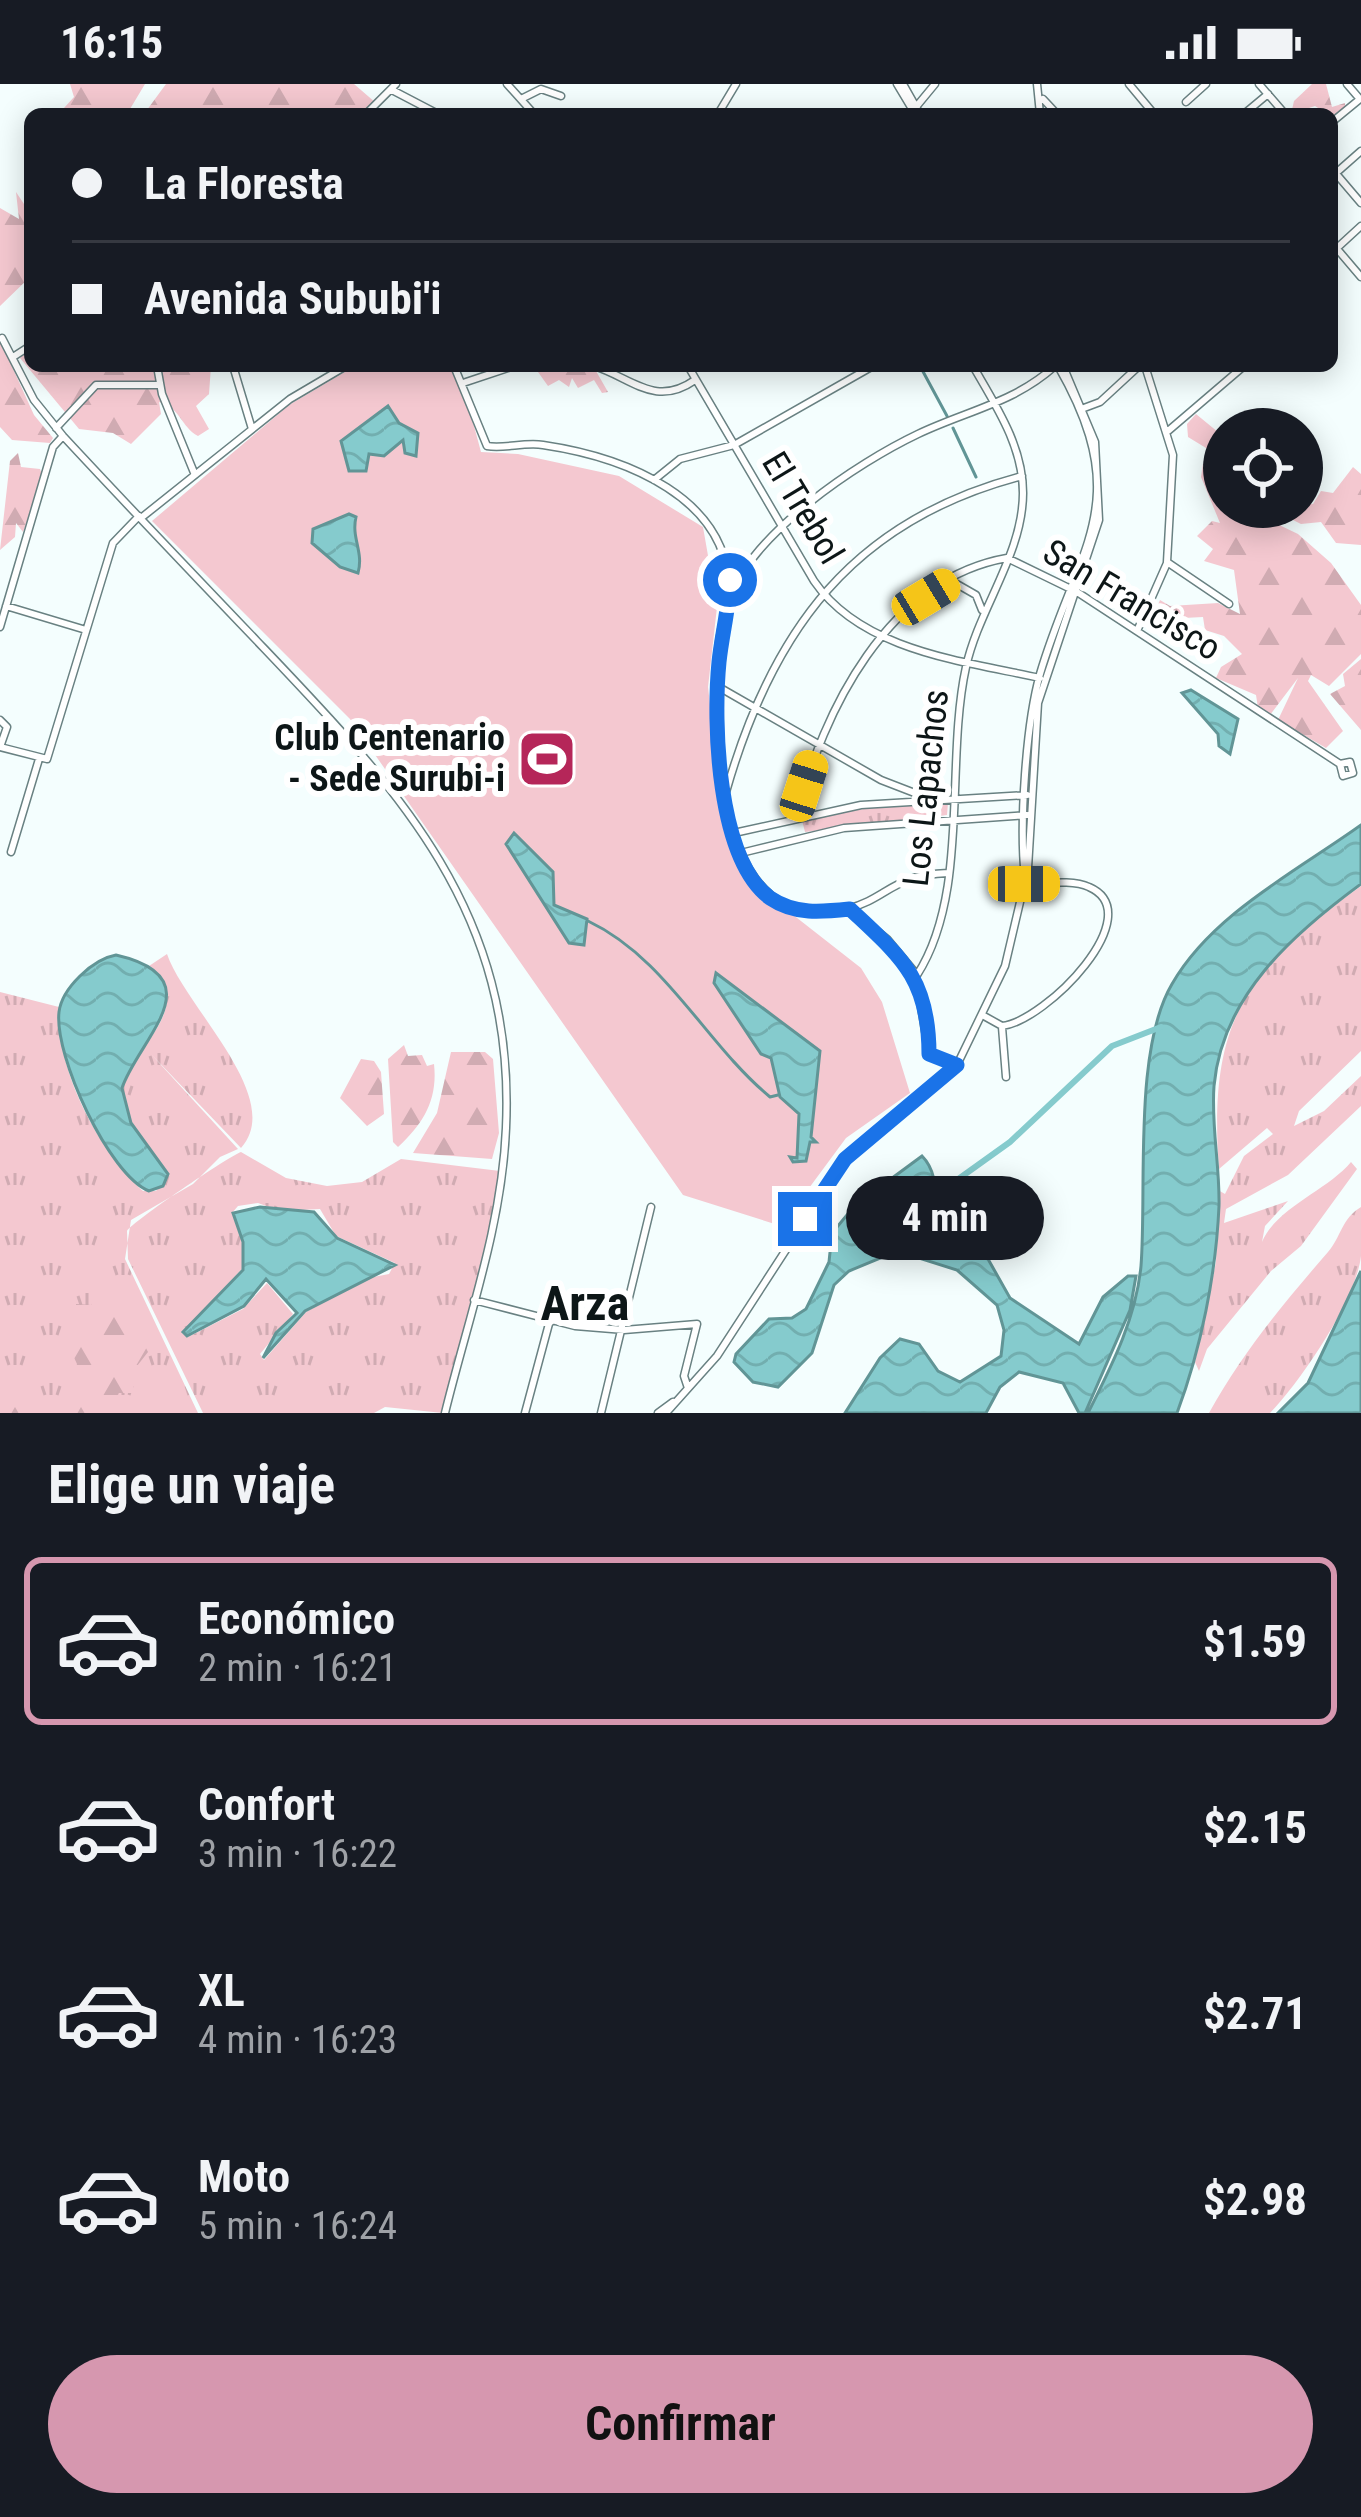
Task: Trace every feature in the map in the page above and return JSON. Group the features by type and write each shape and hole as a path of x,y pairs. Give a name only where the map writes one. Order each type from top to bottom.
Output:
{"street":[{"path":"507,84 529,108"},
{"path":"1037,84 1040,108"},
{"path":"1129,84 1149,108"},
{"path":"1186,102 1205,84"},
{"path":"1259,84 1280,108"},
{"path":"1347,84 1359,96"},
{"path":"372,108 394,87 428,108"},
{"path":"521,99 541,88 561,96"},
{"path":"1251,108 1268,94"},
{"path":"1040,95 1051,108"},
{"path":"1338,176 1361,202"},
{"path":"1338,251 1361,277"},
{"path":"2,338 56,428 384,776 424,830 462,901 494,1002 507,1126 498,1204 445,1413"},
{"path":"12,357 24,350"},
{"path":"158,372 195,475"},
{"path":"234,372 252,430"},
{"path":"0,720 7,727 0,747 39,759 49,755 113,543 252,430 337,372"},
{"path":"457,372 490,448 550,446 666,485 696,507 714,531 734,581"},
{"path":"463,383 496,372"},
{"path":"607,372 653,393 674,392 696,380"},
{"name":"El Trebol","path":"691,372 822,592 882,637 1041,679"},
{"path":"654,480 680,459 734,445 862,372"},
{"path":"724,797 754,705 779,652 822,592 877,544 932,508 1022,476 996,406 976,372"},
{"path":"948,873 911,876 850,909 804,911 778,902 752,881 724,797 717,686 729,597 734,581 783,529 873,457 937,426 996,406 1050,372"},
{"path":"662,1413 681,1398 730,1338 845,1159 957,1065 984,1016 1012,946 1024,880 1041,679 1094,547 1101,494 1096,442 1062,372"},
{"path":"1083,408 1100,402 1135,372"},
{"path":"1138,631 1167,562 1175,493 1168,431 1144,372"},
{"path":"1168,431 1237,372"},
{"path":"56,428 96,385 159,385"},
{"path":"0,627 53,447 63,436"},
{"path":"662,474 666,485"},
{"name":"Los Lapachos","path":"915,976 922,967 948,873 954,732 967,661 1022,513 1022,476"},
{"name":"San Francisco","path":"797,816 818,744 846,683 882,637 952,582 1007,559 1075,591 1340,764"},
{"path":"1167,562 1229,604"},
{"path":"952,582 976,596 982,614"},
{"path":"6,606 86,630"},
{"path":"717,686 895,787 930,799"},
{"path":"11,851 39,759"},
{"path":"734,833 797,816 874,804 1028,795"},
{"path":"874,804 874,824"},
{"path":"741,854 874,824 1029,816"},
{"path":"984,1016 1002,1026 1038,1014 1085,969 1101,941 1103,902 1096,891 1076,884 1024,880"},
{"path":"850,909 886,939 915,976 929,1054 957,1065"},
{"path":"1002,1026 1006,1077"},
{"path":"601,1413 651,1207"},
{"path":"474,1300 550,1320 624,1330 699,1324 684,1376 689,1389"},
{"path":"525,1413 550,1320"}],"green space":[{"path":"70,84 145,84 131,108 64,108 74,97"},
{"path":"166,84 354,84 376,103 370,108 148,108"},
{"path":"1312,84 1326,84 1332,107 1345,103 1345,110 1338,114 1338,108 1292,108"},
{"path":"16,192 24,204 24,283 0,306 0,208 19,219"},
{"path":"0,340 34,415 53,438 50,443 12,440 0,427"},
{"path":"32,372 211,372 209,394 196,406 209,429 198,436 172,408 159,402 161,414 131,444 113,433 79,429"},
{"name":"Club Centenario - Sede Surubi-i","path":"345,372 454,372 463,385 481,452 518,454 619,476 703,527 717,607 708,687 721,800 746,878 861,968 882,1002 910,1093 846,1138 781,1226 683,1195 350,719 152,521 289,405"},
{"path":"538,372 597,372 608,392 602,393 594,380 578,388 572,378 569,387 559,380 548,386"},
{"path":"1196,414 1203,420 1203,446 1188,437 1187,424"},
{"path":"18,453 21,467 40,469 43,477 23,532 16,523 15,537 0,550 10,461"},
{"path":"1353,467 1361,474 1361,545 1336,543 1323,525 1323,491 1333,493"},
{"path":"1205,528 1286,528 1331,563 1361,605 1361,654 1329,686 1311,675 1308,681 1343,731 1326,748 1278,720 1298,678 1270,715 1258,708 1256,695 1216,678 1221,667 1242,654 1224,636 1205,630 1203,617 1164,619 1155,611 1160,600 1170,606 1218,603 1240,614 1234,570 1204,561 1213,549 1197,536"},
{"path":"1361,659 1361,730 1330,694 1345,686 1343,674"},
{"path":"948,803 947,815 805,832 802,820 869,808"},
{"path":"1361,886 1361,1051 1299,1111 1294,1126 1324,1111 1361,1076 1361,1106 1288,1175 1226,1209 1224,1223 1288,1201 1265,1226 1262,1242 1290,1209 1351,1162 1357,1169 1301,1246 1271,1271 1207,1349 1199,1371 1195,1362 1216,1262 1218,1190 1225,1194 1244,1156 1273,1134 1267,1128 1219,1169 1217,1118 1228,1037 1262,974 1288,945"},
{"path":"167,954 228,1052 251,1104 251,1127 241,1148 151,1054 238,1149 220,1157 193,1184 131,1220 125,1259 198,1413 0,1413 0,992 59,1007 65,1057 83,1107 126,1174 143,1191 156,1191 169,1174 129,1118 123,1093 126,1077 167,1003 166,986 146,968"},
{"path":"404,1045 408,1056 422,1055 427,1066 434,1064 435,1077 427,1110 398,1147 393,1142 388,1059"},
{"path":"451,1052 485,1052 493,1059 499,1133 492,1159 413,1153 437,1113"},
{"path":"361,1059 374,1061 381,1072 384,1114 367,1126 340,1098"},
{"path":"241,1152 286,1178 327,1186 362,1182 401,1159 500,1171 486,1252 443,1413 385,1407 374,1413 203,1413 128,1259 127,1231","holes":["258,1203 280,1211 320,1209 336,1236 395,1263 389,1274 363,1279 306,1312 264,1360 260,1354 293,1314 267,1283 243,1309 188,1337 182,1333 242,1269 242,1242 232,1213 238,1206"]},
{"path":"1361,1207 1357,1274 1338,1317 1297,1381 1270,1413 1209,1413 1249,1349"},
{"path":"110,1278 148,1352 126,1380 133,1382 133,1393 119,1393 102,1413 11,1413 11,1400 0,1407 0,1387 14,1399 81,1397 70,1387 77,1364 71,1351 84,1339 84,1321 77,1320 76,1304 91,1305 94,1285"}],"water":[{"path":"388,406 399,423 418,433 416,456 405,453 403,440 384,456 369,454 366,471 349,471 341,441"},
{"path":"349,514 356,517 358,573 340,567 312,543 313,529"},
{"path":"1191,690 1238,719 1230,754 1219,746 1218,734 1182,693"},
{"path":"1361,825 1361,884 1310,924 1265,970 1231,1023 1220,1054 1213,1101 1219,1191 1215,1258 1200,1337 1177,1413 1088,1413 1121,1342 1138,1286 1147,1082 1160,1012 1172,984 1209,936 1233,915"},
{"path":"514,833 553,872 554,905 587,919 584,945 569,943 506,844"},
{"path":"116,955 146,965 162,979 167,995 154,1031 122,1088 131,1123 168,1174 163,1186 149,1191 133,1181 102,1139 75,1084 60,1032 61,1003 72,984 98,962"},
{"path":"716,973 820,1051 811,1137 816,1142 810,1142 806,1161 793,1162 790,1157 797,1158 799,1114 780,1097 771,1058 761,1054 714,983"},
{"path":"922,1156 933,1178 933,1203 909,1213 889,1202 880,1187"},
{"path":"866,1192 933,1240 988,1259 1010,1298 1079,1344 1103,1297 1128,1276 1136,1276 1130,1310 1085,1413 1079,1413 1063,1383 1019,1372 1000,1387 986,1413 845,1413 880,1358 900,1339 919,1344 938,1371 960,1382 1001,1356 1004,1330 997,1305 957,1270 897,1251 849,1271 834,1285 812,1353 778,1387 753,1382 734,1362 736,1354 769,1319 792,1318 806,1309 829,1262 832,1233"},
{"path":"260,1207 314,1212 337,1238 395,1265 305,1311 263,1358 276,1333 297,1313 266,1279 244,1306 187,1336 183,1332 243,1270 243,1242 233,1213"},
{"path":"1361,1271 1361,1413 1278,1413 1308,1383"}],"waterway":[{"path":"923,372 947,416"},
{"path":"953,428 976,477"},
{"path":"588,921 640,957 747,1075 770,1097 778,1095"},
{"path":"936,1195 1010,1142 1112,1046 1161,1027"}],"place":[{"name":"Club Centenario - Sede Surubi-i","path":"547,759"}],"district":[{"name":"Arza","path":"585,1303"}],"route":[{"path":"730,580 717,686 718,734 724,797 752,881 769,897 804,911 850,909 886,939 915,976 925,1009 929,1054 957,1065 938,1086 892,1117 845,1159 805,1219"}]}
